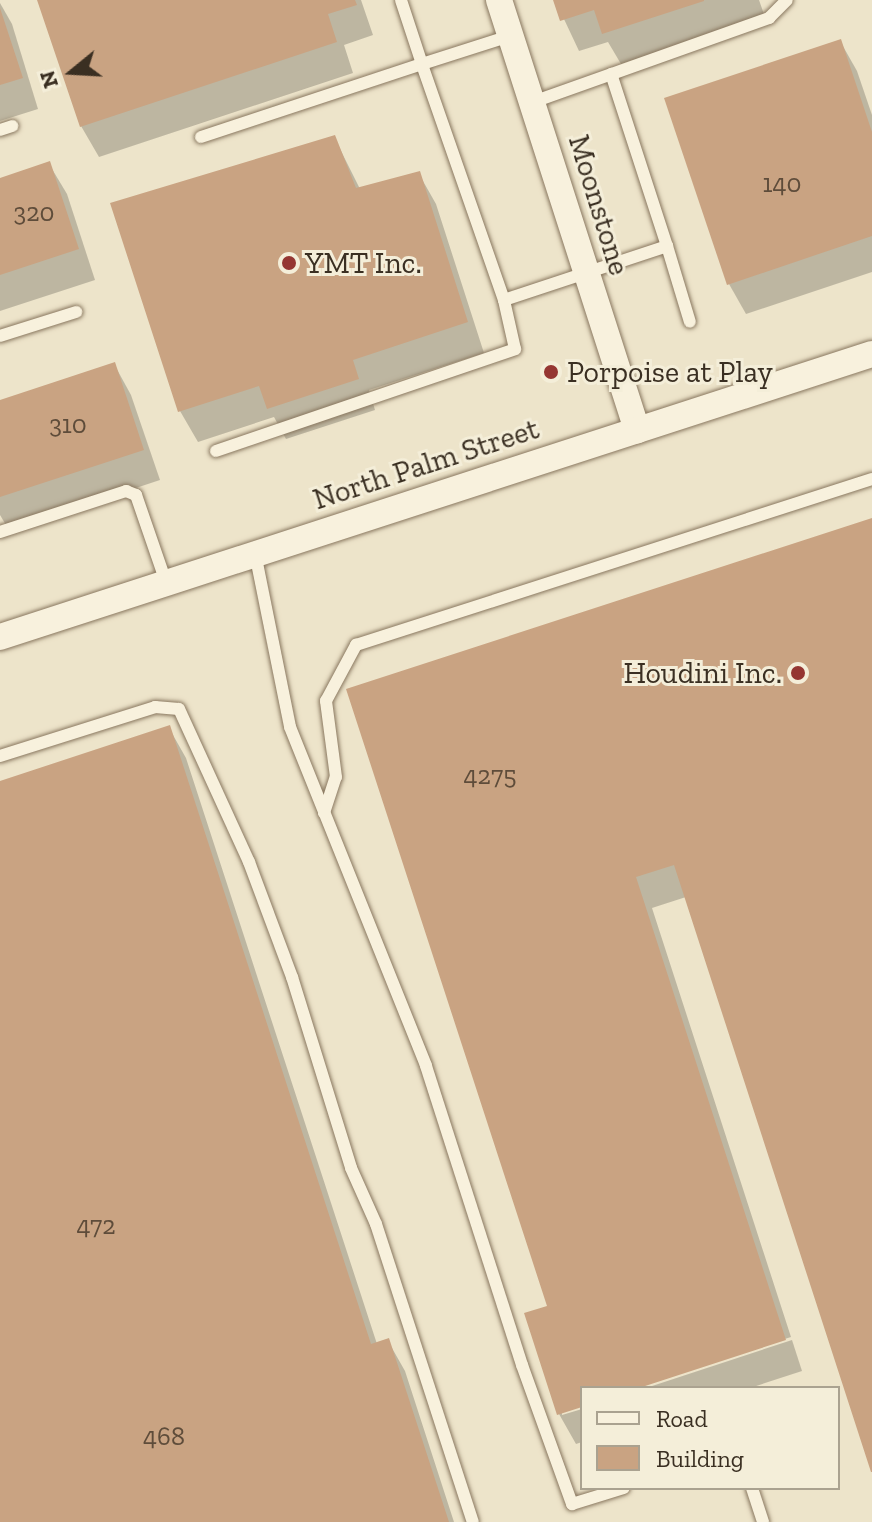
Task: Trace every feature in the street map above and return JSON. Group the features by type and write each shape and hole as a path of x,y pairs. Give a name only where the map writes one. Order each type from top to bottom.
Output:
{"street":[{"name":"Moonstone","path":"499,0 637,430"},
{"name":"North Palm Street","path":"0,637 872,354"}],"lane":[{"path":"216,451 515,349 504,300 401,0"},
{"path":"533,102 769,18 787,0"},
{"path":"201,137 510,36"},
{"path":"611,74 690,322"},
{"path":"504,300 667,246"},
{"path":"0,336 76,312"},
{"path":"324,813 336,777 326,701 356,645 872,479"},
{"path":"0,532 126,491 136,495 166,582"},
{"path":"255,553 290,727 426,1066 522,1365 572,1504 618,1490"},
{"path":"0,756 155,707 179,709 249,862 292,977 351,1168 376,1224 473,1522"},
{"path":"753,1490 763,1522"}],"building":[{"path":"37,0 355,0 357,5 328,14 337,42 80,127"},
{"path":"553,0 704,1 602,34 594,10 560,21"},
{"path":"0,8 23,78 0,85"},
{"path":"841,39 872,132 872,236 727,285 664,98"},
{"name":"YMT Inc.","path":"335,135 356,188 420,171 468,322 353,360 359,379 267,409 259,386 178,412 110,203"},
{"path":"50,161 79,249 0,275 0,178"},
{"path":"115,362 144,450 0,497 0,400"},
{"path":"872,518 872,1472 674,865 636,877 786,1340 645,1386 580,1386 580,1408 557,1415 524,1313 547,1306 346,689"},
{"path":"170,725 371,1344 389,1338 449,1522 0,1522 0,781"}],"place":[{"name":"YMT Inc.","path":"289,263"},
{"name":"Porpoise at Play","path":"551,372"},
{"name":"Houdini Inc.","path":"798,673"}]}
